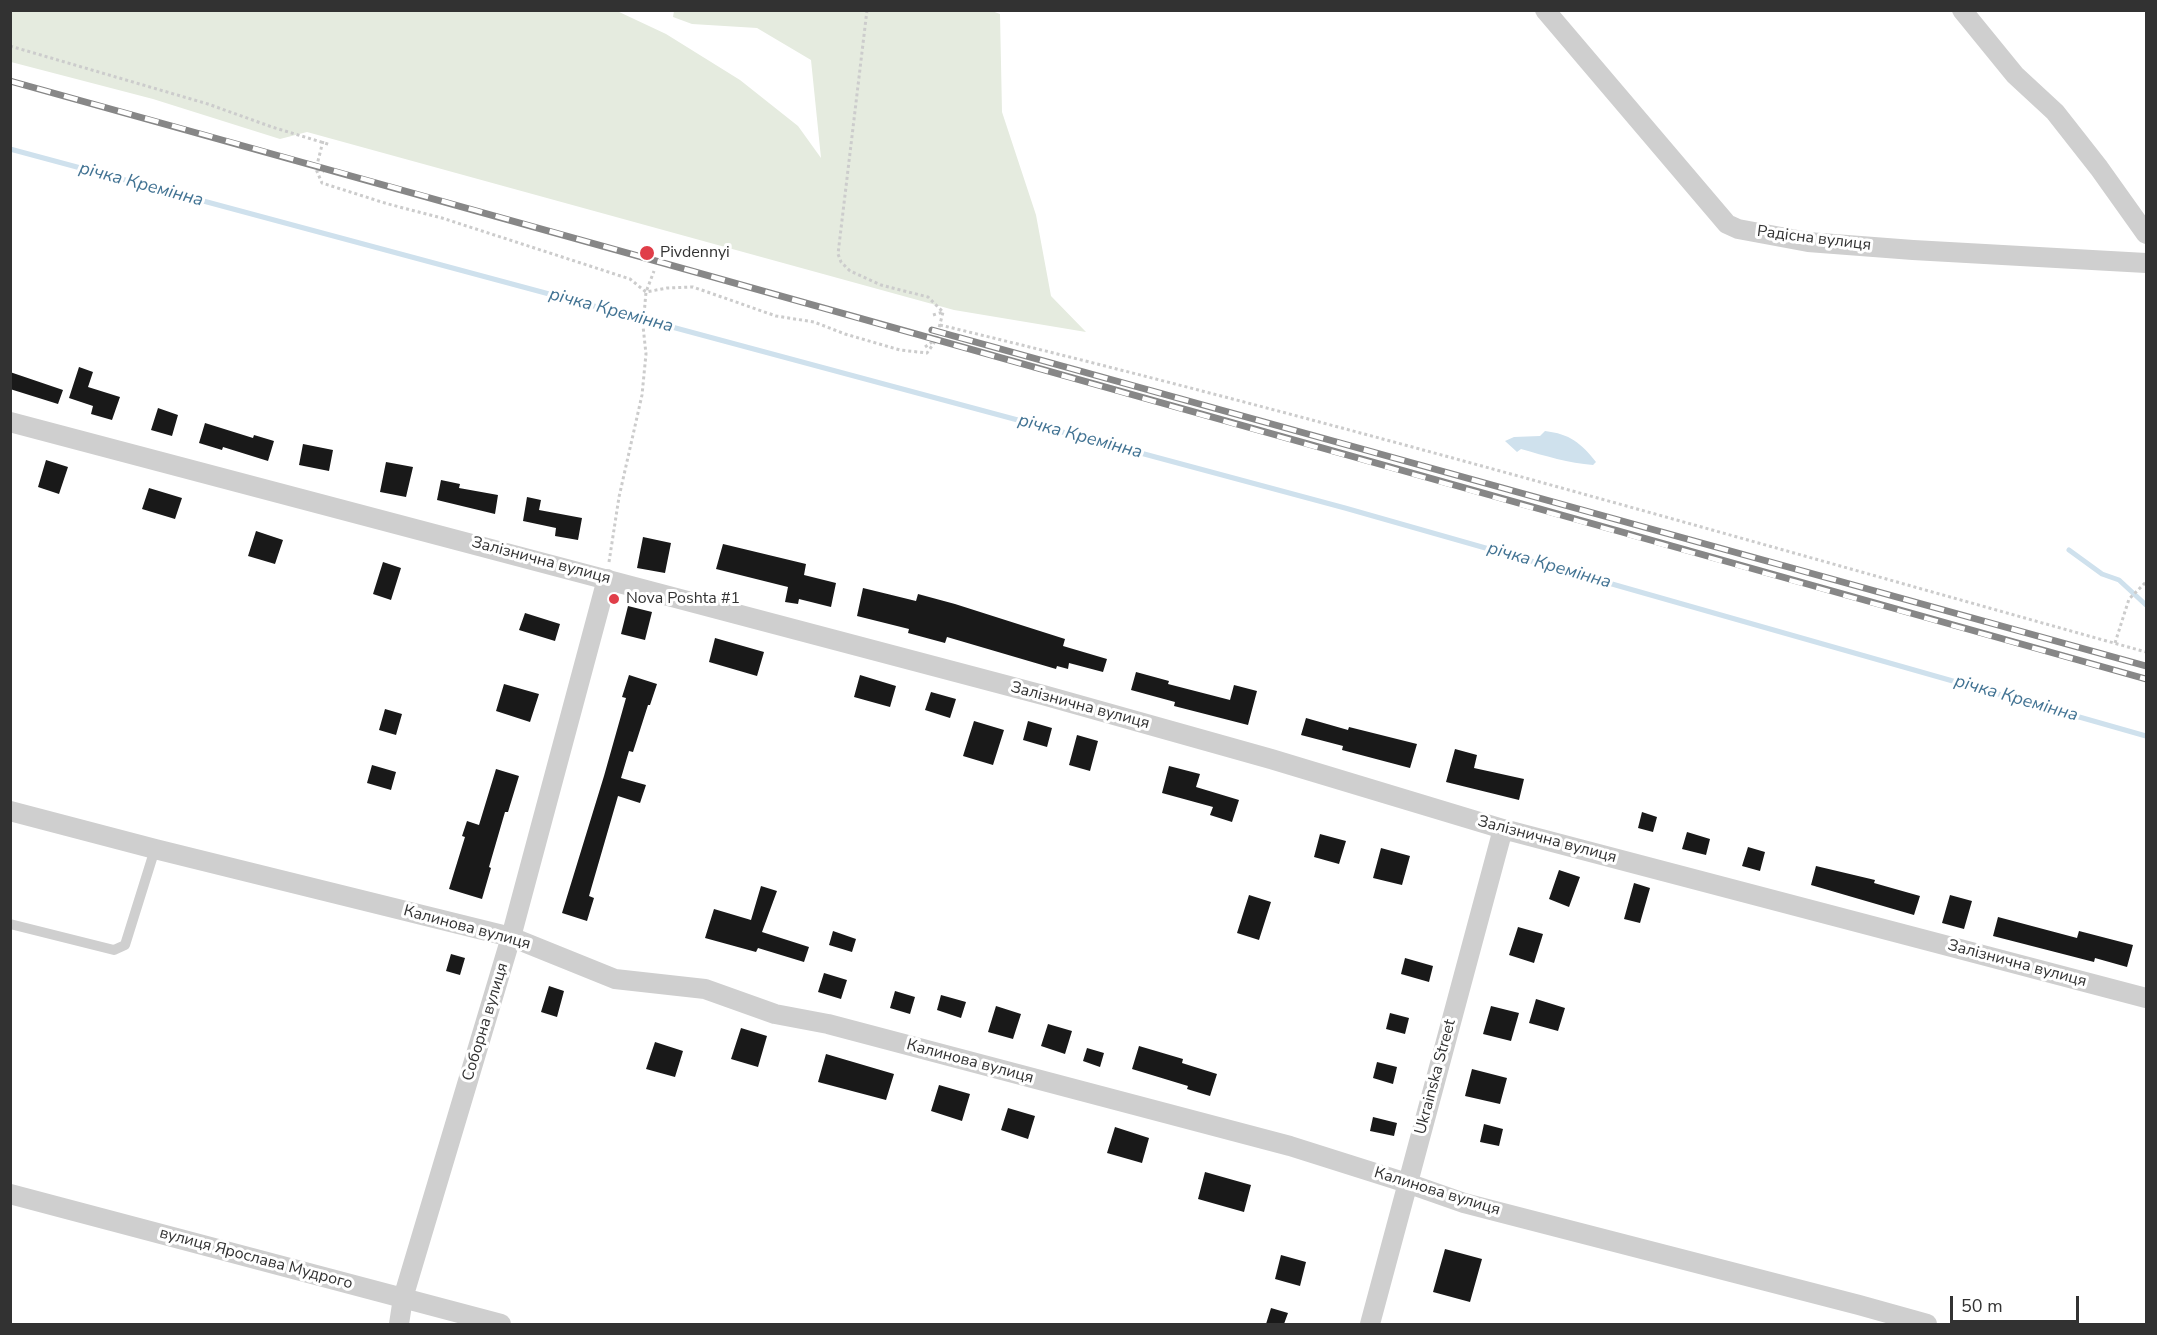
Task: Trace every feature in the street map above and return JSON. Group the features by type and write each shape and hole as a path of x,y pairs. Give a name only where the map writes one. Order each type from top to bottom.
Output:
{"street":[{"name":"Радісна вулиця","path":"1545,10 1727,224 1738,229 1808,242 2146,263"},
{"path":"1962,10 2015,75 2055,112 2146,234"},
{"name":"Залізнична вулиця","path":"10,422 1054,698 1271,759 1503,829 2146,998"},
{"name":"Соборна вулиця","path":"399,1324 403,1298 511,937 607,579"},
{"name":"Калинова вулиця","path":"10,811 511,937 615,979 705,989 775,1014 828,1024 1290,1146 1464,1203 1927,1324"},
{"name":"Ukrainska Street","path":"1370,1324 1503,829"},
{"name":"вулиця Ярослава Мудрого","path":"10,1194 501,1324"}],"lane":[{"path":"10,924 114,950 125,945 155,849"}],"path":[{"path":"867,10 838,254 841,262 850,271 882,285 928,297 942,312"},
{"path":"10,46 208,104 332,145"},
{"path":"322,141 316,169 322,183 630,279 646,292 693,287 776,316 814,322 845,334 900,350 927,352 936,340 942,312"},
{"path":"316,169 324,172"},
{"path":"607,579 619,497 642,395 646,354 643,326 646,292 654,271"},
{"path":"933,315 942,312"},
{"path":"939,325 1162,380 1715,530 2146,652"},
{"path":"924,347 936,340"},
{"path":"2115,643 2129,600 2146,582"}],"shaded area":[{"path":"10,11 617,11 666,34 740,80 798,126 821,158 811,60 757,28 692,24 673,17 674,11 992,11 1000,14 1002,112 1036,215 1051,296 1086,332 954,310 307,132 280,139 153,99 11,62"}],"water":[{"path":"1545,431 1561,434 1574,440 1596,462 1593,465 1584,464 1521,449 1517,452 1505,441 1514,437 1540,436"}],"building":[{"path":"79,367 93,372 88,387 120,397 112,420 91,414 93,406 69,398"},
{"path":"10,372 63,390 58,404 10,389"},
{"path":"158,408 178,415 172,436 151,430"},
{"path":"205,423 253,438 254,435 274,441 268,461 223,447 222,450 199,443"},
{"path":"303,444 333,450 329,471 299,465"},
{"path":"46,460 68,467 59,494 38,487"},
{"path":"386,462 413,467 406,497 380,492"},
{"path":"441,480 460,484 459,488 498,495 495,514 437,500"},
{"path":"149,488 182,498 175,519 142,509"},
{"path":"527,497 541,500 539,510 582,518 578,540 555,536 556,528 523,521"},
{"path":"256,531 283,540 275,564 248,556"},
{"path":"643,537 671,543 665,573 637,568"},
{"path":"723,544 806,564 804,575 836,583 831,607 799,599 798,604 785,602 788,587 716,569"},
{"path":"383,562 401,568 391,600 373,594"},
{"path":"863,588 916,601 918,594 1065,639 1063,646 1107,659 1103,672 1069,663 1068,669 1057,666 1056,669 947,637 945,643 908,633 909,629 857,616"},
{"path":"628,606 652,612 645,640 621,634"},
{"path":"525,613 560,624 555,641 519,630"},
{"path":"715,638 764,652 757,676 709,662"},
{"path":"1136,672 1169,681 1168,684 1230,700 1234,685 1257,691 1248,725 1174,706 1175,702 1131,690"},
{"path":"629,675 657,684 633,752 629,751 621,778 646,785 640,803 618,796 589,896 594,898 587,921 562,913 626,698 622,697"},
{"path":"860,675 896,686 890,707 854,697"},
{"path":"504,684 539,694 530,722 496,711"},
{"path":"931,692 956,699 950,718 925,710"},
{"path":"385,709 402,714 396,735 379,730"},
{"path":"1306,718 1348,730 1349,727 1417,744 1410,768 1342,750 1343,746 1301,735"},
{"path":"974,721 1004,730 993,765 963,756"},
{"path":"1028,721 1052,728 1047,747 1023,740"},
{"path":"1077,735 1098,741 1090,771 1069,765"},
{"path":"1455,749 1477,755 1474,768 1524,779 1519,800 1446,782"},
{"path":"372,765 396,772 391,790 367,783"},
{"path":"1169,766 1200,774 1196,787 1239,800 1232,822 1210,815 1213,807 1162,793"},
{"path":"496,769 519,776 508,812 505,812 482,899 449,889 465,837 462,836 467,821 479,825"},
{"path":"1642,812 1657,817 1653,832 1638,828"},
{"path":"1687,832 1710,839 1706,855 1682,849"},
{"path":"1320,834 1346,841 1339,864 1314,857"},
{"path":"1748,847 1765,852 1760,871 1742,866"},
{"path":"1381,848 1410,856 1402,885 1373,878"},
{"path":"1816,866 1875,880 1874,883 1920,896 1914,915 1811,885"},
{"path":"1559,870 1580,877 1569,907 1549,899"},
{"path":"1634,883 1650,888 1640,923 1624,919"},
{"path":"761,886 777,891 762,932 809,947 804,962 758,948 756,952 705,938 714,909 751,920"},
{"path":"1249,895 1271,902 1259,940 1237,933"},
{"path":"1950,895 1972,901 1964,929 1942,923"},
{"path":"1998,917 2077,938 2079,931 2133,945 2127,967 2095,958 2094,962 1993,936"},
{"path":"1518,927 1543,934 1534,963 1509,955"},
{"path":"833,931 856,939 852,952 829,945"},
{"path":"451,954 465,958 460,975 446,971"},
{"path":"1405,958 1433,966 1429,982 1401,974"},
{"path":"824,973 847,980 841,999 818,992"},
{"path":"549,986 564,991 557,1017 541,1012"},
{"path":"895,991 915,997 910,1014 890,1008"},
{"path":"941,995 966,1002 961,1018 937,1010"},
{"path":"1536,999 1565,1008 1558,1031 1529,1023"},
{"path":"996,1006 1021,1014 1013,1039 988,1032"},
{"path":"1491,1006 1519,1013 1511,1041 1483,1034"},
{"path":"1390,1013 1409,1018 1405,1034 1386,1029"},
{"path":"1048,1024 1072,1031 1065,1054 1041,1046"},
{"path":"741,1028 767,1036 758,1067 731,1059"},
{"path":"655,1042 683,1051 675,1077 646,1069"},
{"path":"1139,1046 1183,1059 1182,1063 1217,1074 1210,1096 1187,1089 1188,1086 1132,1069"},
{"path":"1087,1048 1104,1053 1100,1067 1083,1061"},
{"path":"826,1054 894,1074 886,1100 818,1082"},
{"path":"1377,1062 1397,1067 1393,1084 1373,1078"},
{"path":"1472,1069 1507,1078 1500,1104 1465,1096"},
{"path":"939,1085 970,1094 962,1121 931,1111"},
{"path":"1008,1108 1035,1116 1028,1139 1001,1130"},
{"path":"1373,1117 1397,1123 1394,1136 1370,1131"},
{"path":"1484,1124 1503,1129 1499,1146 1480,1142"},
{"path":"1115,1127 1149,1138 1142,1163 1107,1153"},
{"path":"1205,1172 1251,1185 1244,1212 1198,1199"},
{"path":"1445,1249 1482,1259 1470,1302 1433,1292"},
{"path":"1281,1255 1306,1262 1300,1286 1275,1279"},
{"path":"1271,1308 1288,1313 1284,1324 1266,1324"}],"waterway":[{"name":"річка Кремінна","path":"10,149 1345,508 2146,736"},
{"path":"2069,550 2102,574 2119,580 2146,605"}],"railway":[{"path":"10,81 2146,679"},
{"path":"932,330 2146,666"}],"place":[{"name":"Pivdennyi","path":"647,253"},
{"name":"Nova Poshta #1","path":"614,599"}]}
